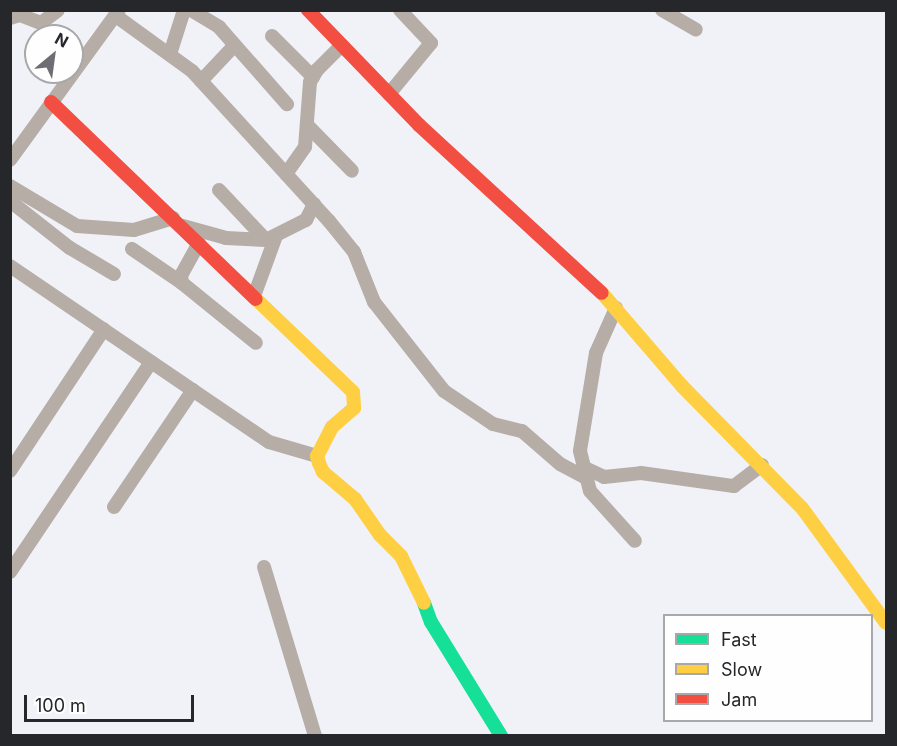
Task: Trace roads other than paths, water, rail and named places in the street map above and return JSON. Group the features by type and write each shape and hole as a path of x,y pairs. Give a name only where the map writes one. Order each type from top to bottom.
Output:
{"street":[{"path":"10,18 20,15 41,22 58,10"},
{"path":"170,54 184,10"},
{"path":"191,10 219,27 233,47 287,104"},
{"path":"308,10 389,94 616,308 687,391 802,508 886,623"},
{"path":"389,94 431,43 400,10"},
{"path":"662,10 696,30"},
{"path":"10,160 117,13 201,81 329,221 354,252 374,302 444,391 493,424 522,431 560,464 604,477 641,473 734,486 762,465"},
{"path":"272,36 313,77"},
{"path":"286,174 305,147 307,98 313,77 342,45"},
{"path":"201,81 233,47"},
{"path":"51,102 356,397 354,408 332,427 317,456 323,472 355,499 380,535 401,556 413,575 431,622 501,735"},
{"path":"307,125 352,171"},
{"path":"10,186 67,223 134,230 177,222 226,238 271,238 306,220 329,221"},
{"path":"219,190 271,238"},
{"path":"149,226 154,200"},
{"path":"10,201 70,248 114,274"},
{"path":"306,220 314,204"},
{"path":"254,296 271,238"},
{"path":"182,283 181,275 199,243"},
{"path":"132,249 182,283 256,343"},
{"path":"10,266 269,442 317,456"},
{"path":"616,308 596,353 579,444 590,490 635,541"},
{"path":"10,471 104,329"},
{"path":"10,572 151,362"},
{"path":"114,507 193,390"},
{"path":"264,567 315,735"}]}
